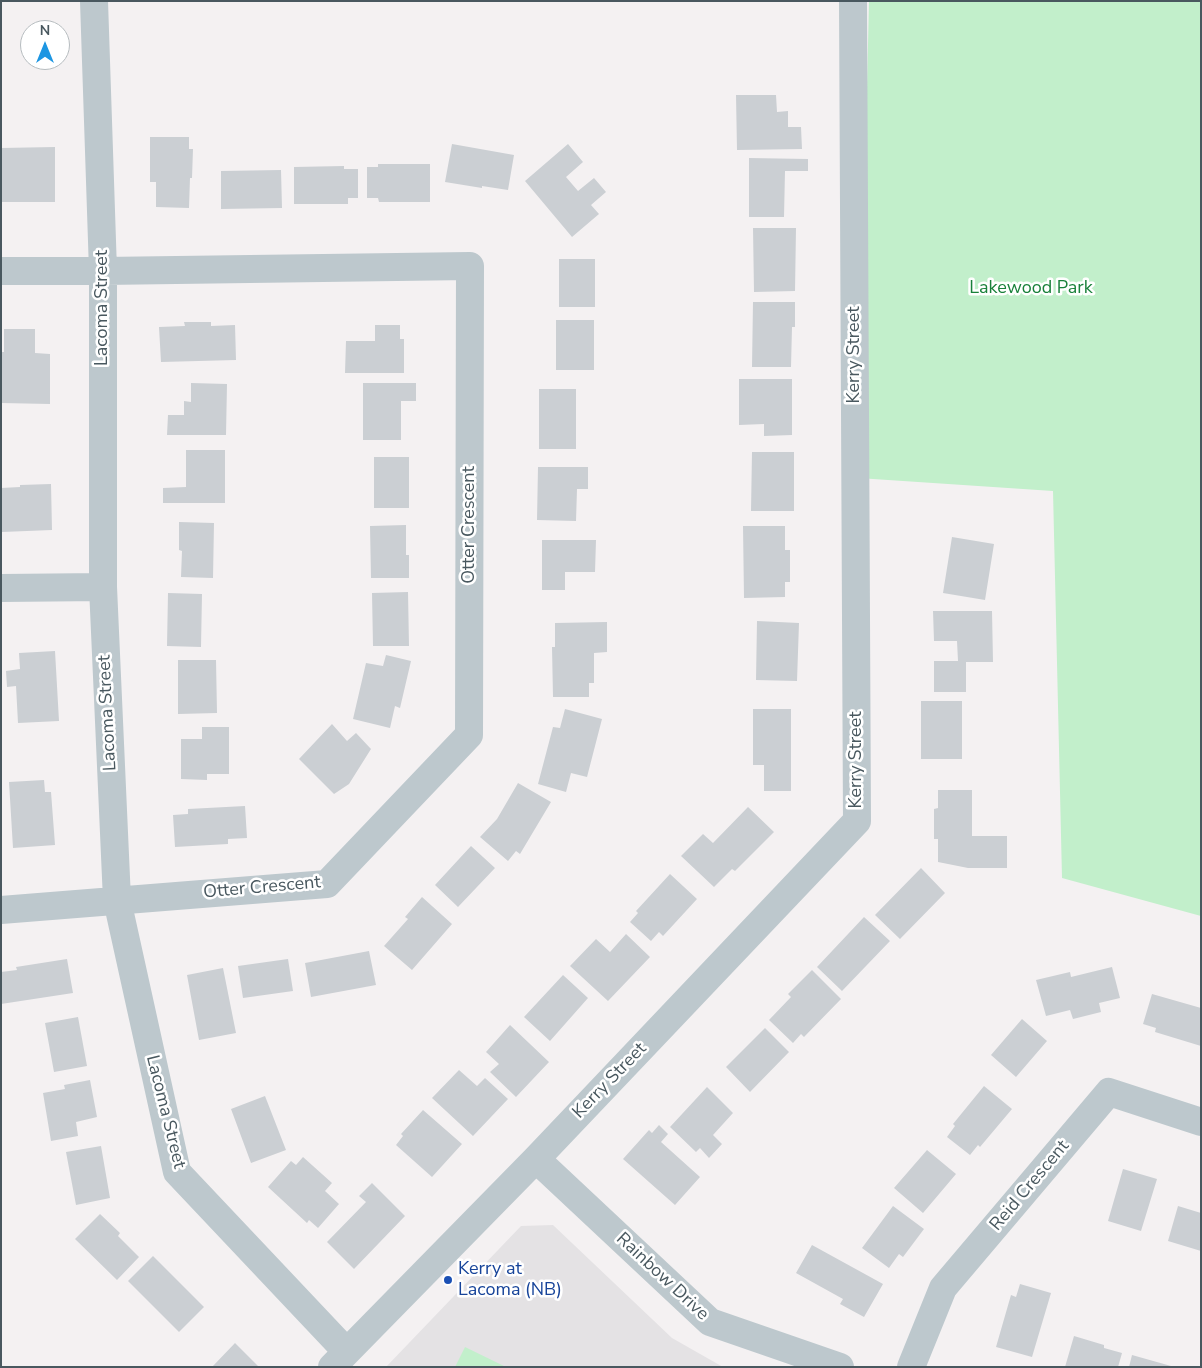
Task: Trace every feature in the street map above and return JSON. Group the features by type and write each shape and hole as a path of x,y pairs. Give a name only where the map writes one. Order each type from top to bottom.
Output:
{"street":[{"name":"Lacoma Street","path":"94,1 103,271 103,587 117,900 177,1172 339,1359"},
{"name":"Kerry Street","path":"339,1359 536,1159 857,821 853,1"},
{"name":"Otter Crescent","path":"103,271 470,266 469,735 327,884 117,900"},
{"path":"1,271 103,271"},
{"path":"1,588 103,587"},
{"path":"1,910 117,900"},
{"name":"Reid Crescent","path":"911,1367 943,1288 1109,1092 1201,1122"},
{"name":"Rainbow Drive","path":"536,1159 710,1322 840,1367"}],"shaded area":[{"path":"553,1225 672,1338 723,1367 386,1367 521,1226"}],"green space":[{"name":"Lakewood Park","path":"869,1 1201,1 1201,916 1062,878 1053,491 858,478"},
{"path":"465,1347 506,1367 455,1367"}],"building":[{"path":"736,95 776,95 777,112 788,111 788,127 801,127 802,149 737,150"},
{"path":"150,137 189,137 189,149 193,149 189,208 156,207 156,182 150,182"},
{"path":"452,144 514,155 508,190 445,182"},
{"path":"568,144 583,162 566,177 578,191 594,178 606,192 591,205 599,214 572,237 525,181"},
{"path":"55,147 55,202 1,202 1,148"},
{"path":"749,158 808,159 808,171 785,171 784,217 749,217"},
{"path":"378,164 430,164 430,202 379,202 378,198 367,198 367,167 378,167"},
{"path":"344,166 344,169 358,169 358,198 348,198 348,204 294,204 294,167"},
{"path":"281,170 282,208 221,209 221,171"},
{"path":"753,228 796,228 795,291 754,292"},
{"path":"559,259 595,259 595,307 559,307"},
{"path":"753,302 795,302 795,327 792,327 791,367 752,367"},
{"path":"556,320 594,320 594,370 556,370"},
{"path":"184,322 211,322 211,326 235,325 236,360 161,362 159,327 185,326"},
{"path":"375,325 400,325 400,339 404,339 404,373 345,373 346,341 375,341"},
{"path":"4,329 35,329 35,353 50,354 50,404 1,403 1,352 4,352"},
{"path":"739,379 792,379 792,435 764,436 764,424 739,425"},
{"path":"191,383 227,384 226,435 167,435 168,415 184,415 184,401 191,402"},
{"path":"363,383 416,383 416,401 401,401 401,440 363,440"},
{"path":"539,389 576,389 576,449 539,449"},
{"path":"186,450 225,450 225,503 163,503 163,488 186,487"},
{"path":"752,452 794,452 794,511 751,511"},
{"path":"374,457 409,457 409,508 374,508"},
{"path":"538,467 588,467 588,489 577,489 576,521 537,520"},
{"path":"51,484 52,530 2,532 1,488"},
{"path":"179,522 214,523 213,578 181,577 182,551 179,550"},
{"path":"406,525 406,555 409,555 409,578 371,578 370,526"},
{"path":"743,526 785,526 785,550 790,550 790,582 785,582 785,597 744,598"},
{"path":"952,537 994,544 985,600 943,593"},
{"path":"542,540 596,540 595,572 565,572 565,590 542,590"},
{"path":"408,592 409,646 373,646 372,593"},
{"path":"168,593 202,594 201,647 167,646"},
{"path":"933,611 992,611 993,662 966,662 966,692 934,692 934,661 958,661 957,641 934,641"},
{"path":"757,621 799,623 797,681 756,680"},
{"path":"607,622 607,652 594,653 594,683 589,683 589,697 553,697 552,647 555,647 555,623"},
{"path":"55,651 59,721 18,723 16,686 7,687 6,671 20,669 19,653"},
{"path":"386,655 411,661 400,708 395,706 390,728 353,719 366,663 383,666"},
{"path":"178,660 216,660 217,713 178,714"},
{"path":"921,701 962,701 962,759 921,759"},
{"path":"565,709 602,719 587,777 571,773 566,792 538,784 553,727 560,728"},
{"path":"753,709 791,709 791,791 764,791 764,765 753,765"},
{"path":"332,724 347,741 356,733 371,749 349,784 334,794 299,759"},
{"path":"202,727 229,727 229,774 207,774 207,780 181,779 181,739 202,739"},
{"path":"44,780 45,792 51,792 55,845 13,848 9,782"},
{"path":"518,783 551,802 520,854 516,851 508,861 480,837 497,819"},
{"path":"938,790 972,790 972,836 1007,836 1007,868 968,868 938,862 938,839 934,839 934,809 938,808"},
{"path":"245,806 247,838 228,839 228,844 175,847 173,815 188,814 188,809"},
{"path":"748,807 774,832 735,871 732,869 714,887 681,856 703,834 713,843"},
{"path":"471,846 495,868 458,907 435,885"},
{"path":"921,868 945,893 900,939 875,915"},
{"path":"670,874 697,899 663,936 659,932 651,941 630,922 638,913 636,911"},
{"path":"422,897 452,924 412,970 384,946 408,919 405,917"},
{"path":"864,917 890,941 842,991 817,967"},
{"path":"626,934 650,957 608,1001 570,966 596,939 610,952"},
{"path":"369,951 376,985 311,997 305,963"},
{"path":"67,959 73,993 1,1004 1,972 17,970 16,967"},
{"path":"288,959 293,991 243,998 238,966"},
{"path":"1112,967 1120,998 1099,1003 1101,1012 1073,1019 1070,1010 1046,1016 1036,980 1070,972 1071,977"},
{"path":"223,968 236,1033 199,1040 187,975"},
{"path":"812,970 841,999 804,1037 801,1034 793,1043 769,1020 791,997 788,994"},
{"path":"563,975 588,998 550,1041 524,1017"},
{"path":"1152,994 1201,1008 1201,1046 1155,1032 1156,1028 1143,1024"},
{"path":"78,1017 87,1066 54,1072 45,1023"},
{"path":"1022,1019 1047,1041 1016,1077 991,1055"},
{"path":"510,1025 549,1062 516,1097 490,1072 499,1064 486,1052"},
{"path":"765,1028 789,1052 750,1092 726,1067"},
{"path":"459,1070 477,1086 485,1078 508,1099 473,1136 432,1098"},
{"path":"90,1080 97,1117 76,1122 78,1136 51,1141 43,1093 65,1089 64,1085"},
{"path":"984,1086 1012,1109 980,1147 978,1145 970,1155 947,1137 955,1126 953,1124"},
{"path":"707,1087 733,1113 713,1135 722,1144 709,1158 700,1148 696,1152 670,1127"},
{"path":"265,1096 286,1150 251,1163 231,1109"},
{"path":"423,1110 462,1144 432,1177 396,1145 403,1136 401,1134"},
{"path":"659,1125 668,1134 661,1142 700,1177 675,1205 623,1159 649,1130 652,1133"},
{"path":"101,1146 110,1198 76,1205 66,1152"},
{"path":"927,1150 956,1174 923,1213 894,1188"},
{"path":"303,1157 332,1183 325,1191 339,1204 318,1228 309,1220 307,1223 268,1187 291,1161 296,1165"},
{"path":"1123,1169 1157,1179 1141,1231 1108,1221"},
{"path":"372,1183 405,1216 354,1269 327,1242 366,1202 359,1196"},
{"path":"893,1206 924,1229 903,1257 899,1254 889,1268 862,1248"},
{"path":"1178,1206 1201,1213 1201,1251 1168,1241"},
{"path":"100,1214 120,1233 118,1236 139,1257 117,1280 75,1239"},
{"path":"812,1245 883,1284 864,1317 840,1304 843,1299 796,1273"},
{"path":"153,1256 204,1307 179,1332 128,1281"},
{"path":"1020,1284 1051,1293 1032,1357 996,1347 1011,1295 1016,1297"},
{"path":"1074,1336 1104,1345 1104,1348 1122,1353 1118,1367 1065,1367"},
{"path":"235,1343 259,1367 212,1367"},
{"path":"1132,1355 1171,1366 1171,1367 1129,1367"}],"place":[{"name":"Kerry at Lacoma (NB)","path":"448,1280"}]}
